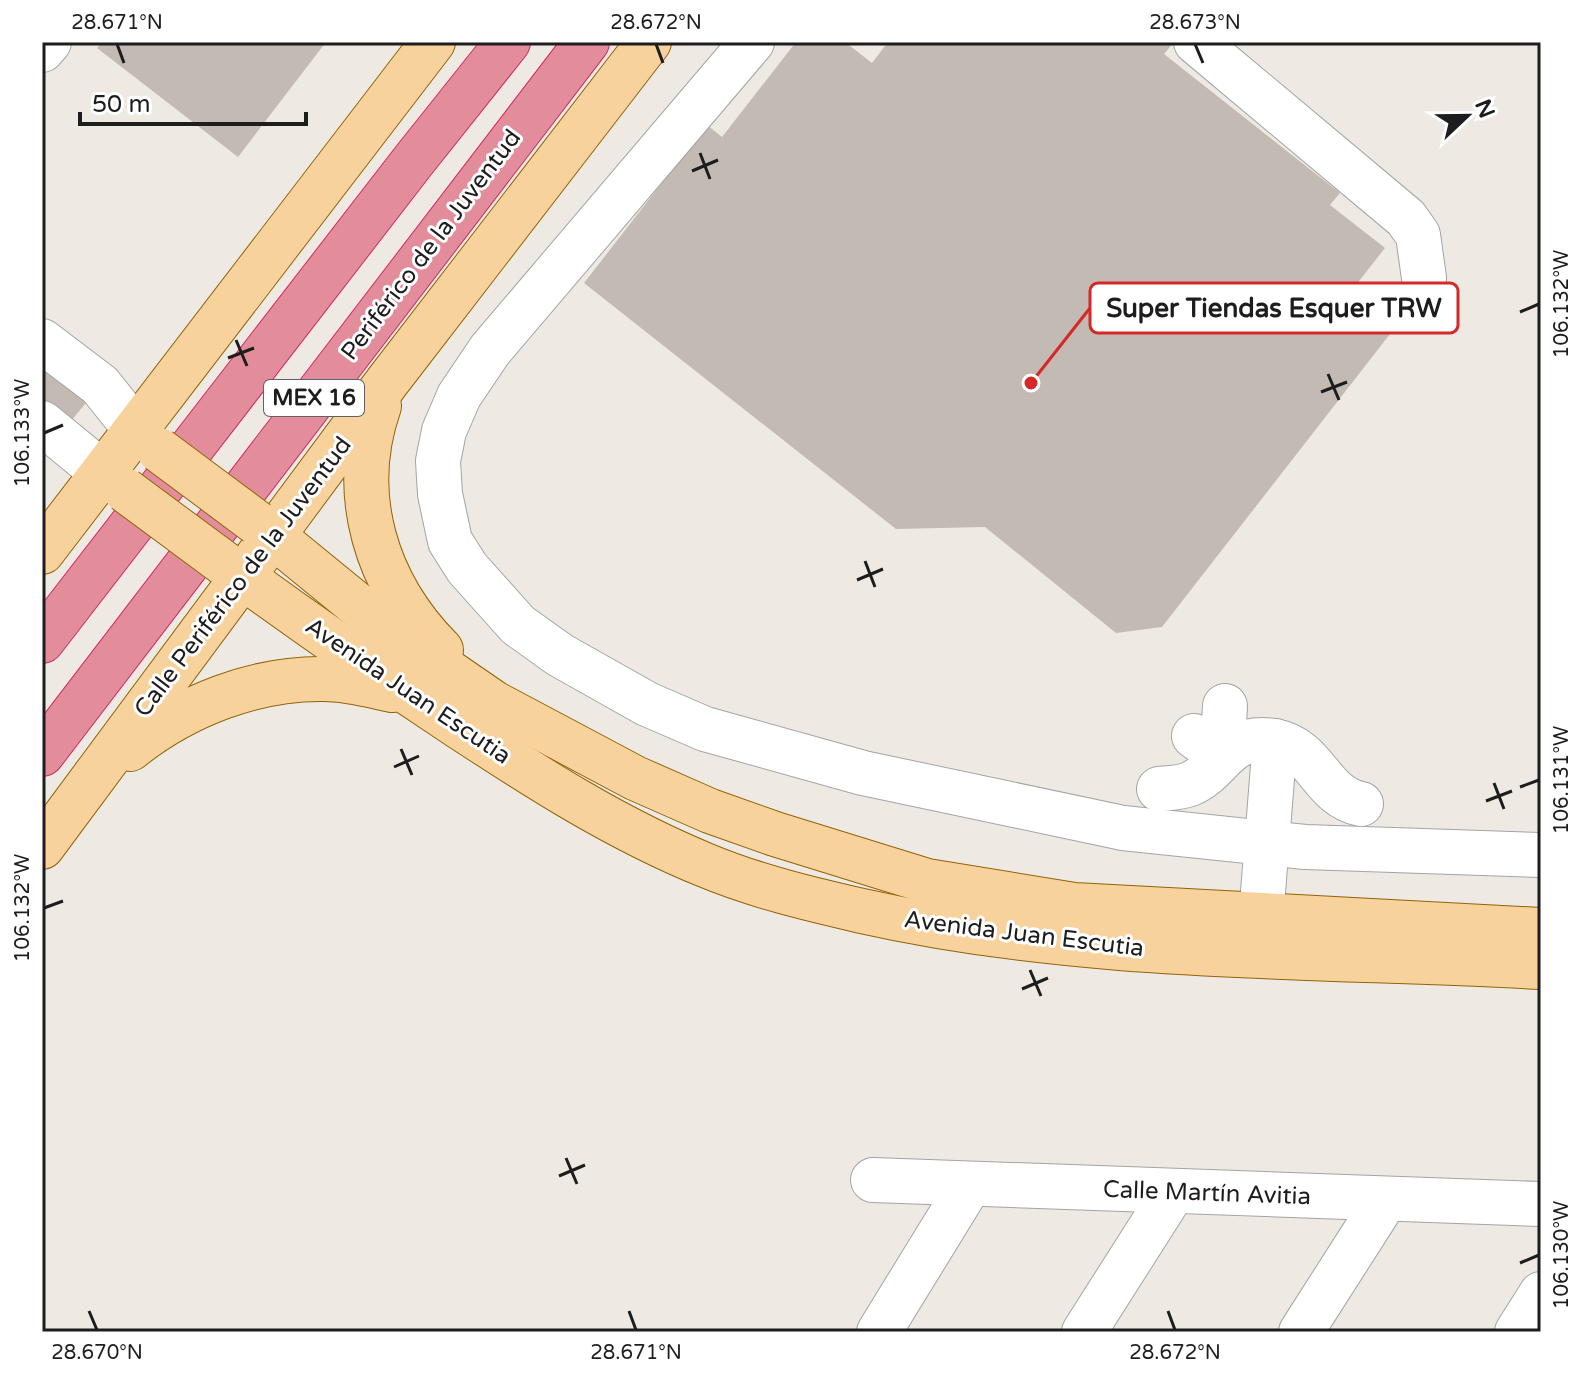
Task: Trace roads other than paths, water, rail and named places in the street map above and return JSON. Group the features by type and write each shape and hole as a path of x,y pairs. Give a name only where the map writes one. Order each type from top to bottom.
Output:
{"highway":[{"name":"MEX 16","path":"42,641 508,42"},
{"name":"Periférico de la Juventud","path":"42,754 587,42"}],"main road":[{"path":"42,552 114,482 147,440 433,42"},
{"name":"Calle Periférico de la Juventud","path":"42,847 93,778 234,571 387,382 649,42"},
{"path":"387,382 371,428 365,463 365,500 374,543 400,599 421,629 494,703"},
{"name":"Avenida Juan Escutia","path":"147,440 388,630 494,703 635,778 710,811 775,834 927,881 1074,905 1541,930"},
{"name":"Avenida Juan Escutia","path":"114,482 318,633 567,797 706,866 756,883 966,932 1079,946 1194,954 1541,967"},
{"path":"93,778 152,732 187,712 261,686 324,679 357,682 408,693"},
{"path":"756,883 775,834"}],"street":[{"path":"42,50 49,42"},
{"path":"752,42 499,339 459,396 444,431 438,461 439,483 450,541 467,568 518,625 560,655 647,704 705,729 863,773 1123,828 1305,847 1541,855"},
{"path":"1196,42 1406,218 1418,235 1424,278"},
{"path":"42,341 100,385 147,440"},
{"path":"42,423 114,482"},
{"path":"1159,789 1192,784 1208,773 1208,746 1225,706"},
{"path":"1208,746 1239,745 1258,740 1275,741 1296,748 1312,761 1336,794 1361,804"},
{"path":"1261,917 1275,741"},
{"name":"Calle Martín Avitia","path":"873,1180 1541,1204"},
{"path":"879,1332 970,1184"},
{"path":"1084,1332 1173,1192"},
{"path":"1301,1332 1386,1199"},
{"path":"1517,1332 1541,1294"}],"place":[{"name":"Super Tiendas Esquer TRW","path":"1031,383"}]}
